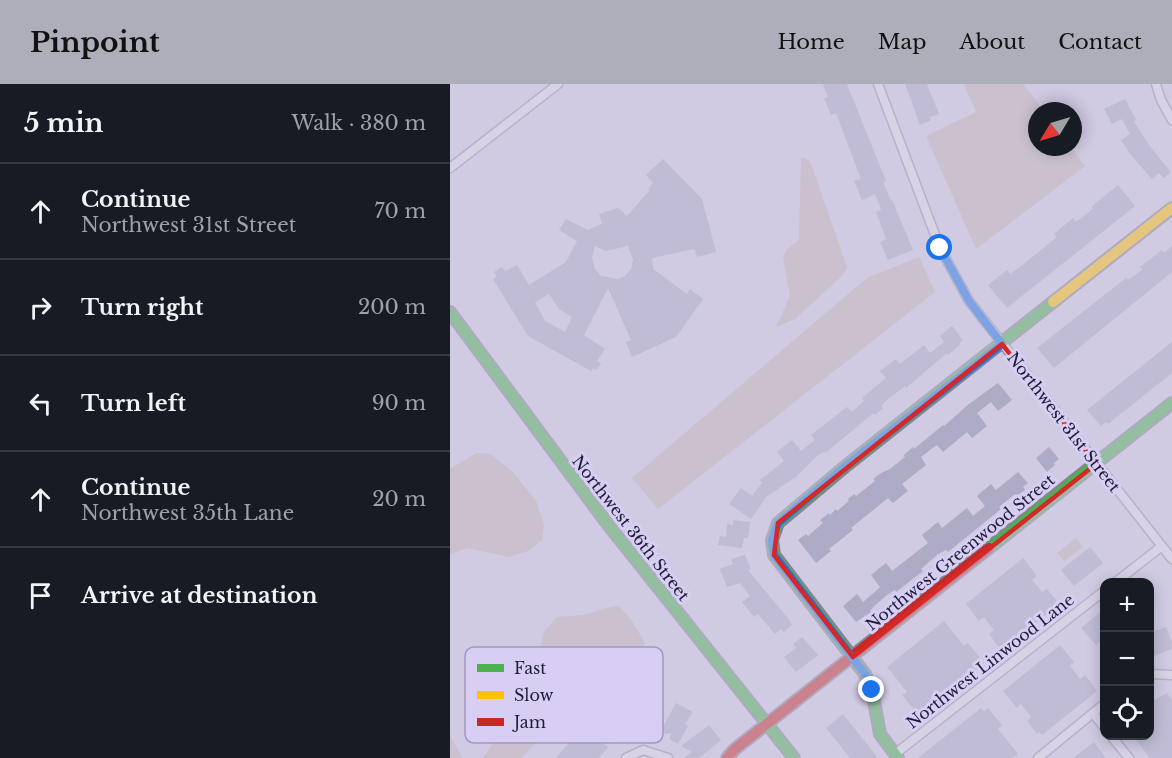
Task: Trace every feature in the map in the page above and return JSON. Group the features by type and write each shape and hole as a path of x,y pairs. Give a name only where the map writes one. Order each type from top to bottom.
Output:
{"street":[{"path":"450,168 558,84"},
{"name":"Northwest 31st Street","path":"878,84 940,248 969,301 1172,559"},
{"path":"1156,84 1161,100 1172,120"},
{"path":"896,756 880,734 874,713 872,690 865,674 774,555 772,540 778,523 847,465 1172,208"},
{"name":"Northwest 36th Street","path":"450,312 603,518 794,758"},
{"name":"Northwest Greenwood Street","path":"767,725 1172,403"},
{"path":"1121,578 1162,546"},
{"name":"Northwest Linwood Lane","path":"896,756 1100,594"},
{"path":"1154,675 1172,675"},
{"path":"1038,758 1100,708"},
{"path":"1093,714 1100,722"},
{"path":"727,758 735,749 767,725"},
{"path":"1115,740 1129,758"},
{"path":"626,758 643,750 668,758"}],"highlighted area":[{"path":"1002,344 1096,464 853,657 774,555 778,523"}],"shaded area":[{"path":"964,84 1023,84 1037,102 1028,102 1028,156 1078,156 1085,166 976,249 926,136 976,112"},
{"path":"801,157 810,161 847,267 843,275 795,319 776,327 790,296 783,258 786,250 799,240"},
{"path":"919,257 935,292 658,509 632,478 867,278"},
{"path":"477,453 490,454 514,473 536,501 544,525 542,540 528,551 509,557 468,548 450,554 450,469"},
{"path":"1076,538 1083,547 1064,561 1057,553"},
{"path":"619,606 632,621 645,643 643,647 540,647 544,632 557,617 584,615"},
{"path":"450,735 462,758 450,758"},
{"path":"493,743 536,743 521,758 481,758"}],"building":[{"path":"823,84 847,84 886,181 883,182 913,250 888,260 880,242 886,239 876,212 881,210 875,194 862,200 854,181 861,179 836,113 831,115 824,98 828,97"},
{"path":"905,84 927,84 939,114 930,117 931,120 920,125"},
{"path":"1125,99 1136,120 1134,122 1171,172 1164,178 1159,173 1152,179 1131,155 1121,140 1130,134 1122,119 1112,124 1104,109"},
{"path":"663,159 702,199 716,252 697,257 694,249 652,258 653,269 687,294 690,289 703,299 676,337 632,357 626,342 631,340 608,288 584,335 605,349 597,361 601,364 596,370 593,368 591,371 528,336 493,279 497,276 494,272 502,267 505,271 517,265 529,285 566,262 577,241 559,230 566,219 588,230 602,224 599,214 618,208 627,216 650,190 648,189 653,183 646,175","holes":["595,246 606,251 628,246 633,260 631,269 625,276 618,279 601,276 595,269 592,258","549,294 559,309 572,317 565,332 545,321 535,302"]},
{"path":"1118,185 1135,206 1007,308 988,285 1007,270 1010,274 1020,267 1057,237 1054,234 1073,218 1076,222"},
{"path":"1172,246 1172,272 1054,368 1037,348 1126,278 1128,280 1142,270 1140,267 1162,250 1164,253"},
{"path":"952,326 963,340 960,345 948,355 947,353 906,388 905,386 887,400 881,406 883,408 875,415 873,413 825,453 824,451 817,456 796,477 766,497 751,519 729,504 741,488 752,496 762,483 760,480 784,461 777,452 792,440 801,451 815,440 811,435 847,407 852,412 864,401 862,398 886,378 880,371 896,359 900,364 924,345 930,353 944,342 940,336"},
{"path":"1172,342 1172,373 1108,424 1106,422 1101,426 1087,410"},
{"path":"998,383 1012,400 998,411 991,402 977,413 987,426 972,438 967,432 943,452 937,445 921,457 926,465 902,484 908,491 893,503 888,498 851,528 853,530 816,563 798,540 806,534 808,536 823,523 820,520 836,509 837,511 854,494 856,496 875,481 873,479 905,457 904,455 913,447 914,449"},
{"path":"1049,447 1059,459 1047,472 1036,458"},
{"path":"1018,472 1028,483 1023,487 1025,490 1017,496 1015,494 999,507 1001,509 948,552 946,550 938,554 921,569 923,571 896,592 895,590 887,595 873,607 871,612 856,622 843,606 857,594 863,602 880,587 871,575 886,563 892,571 928,543 922,535 938,522 942,528 967,508 973,516 985,506 977,496 991,484 996,490"},
{"path":"733,520 750,522 748,538 744,538 742,548 718,545 720,536 726,537 727,524 733,525"},
{"path":"1090,547 1103,563 1074,586 1061,570"},
{"path":"745,555 751,569 748,570 790,621 792,625 784,632 781,629 775,634 758,614 754,617 742,602 750,596 740,583 727,587 720,569 733,564 731,559"},
{"path":"1023,558 1037,576 1032,580 1042,592 1047,589 1057,601 1055,603 1057,606 1003,648 1001,646 999,648 989,634 994,630 984,617 979,621 966,604"},
{"path":"1100,612 1100,642 1096,645 1081,628"},
{"path":"944,621 964,646 968,643 984,663 923,712 920,709 916,712 902,695 907,692 887,667"},
{"path":"1166,627 1172,642 1172,649 1154,656 1154,631"},
{"path":"802,637 818,655 796,672 784,657 796,648 793,644"},
{"path":"1060,645 1074,662 1070,666 1080,679 1085,675 1097,691 1042,735 1039,732 1037,734 1027,721 1031,717 1021,704 1017,708 1003,691"},
{"path":"1167,693 1172,700 1172,758 1150,758 1136,740 1154,740 1154,700"},
{"path":"676,703 693,712 685,724 688,726 678,744 669,739 672,733 663,734 663,727"},
{"path":"981,708 984,711 988,708 1002,725 998,729 1018,754 1013,758 918,758"},
{"path":"843,714 878,758 850,758 826,728"},
{"path":"709,725 721,740 699,758 684,758 692,752 681,746"},
{"path":"1094,742 1106,758 1073,758"},
{"path":"569,743 603,743 608,747 599,758 556,758"}],"traffic: fast":[{"path":"898,758 880,734 872,690 865,674 774,555 772,540 778,523 847,465 1053,302"},
{"path":"450,312 609,526 794,758"},
{"path":"989,548 1172,403"}],"traffic: slow":[{"path":"1053,302 1172,208"}],"traffic: jam":[{"path":"727,758 735,749 989,548"}],"route":[{"path":"872,690 865,674 774,555 772,540 778,523 847,465 1002,344 969,301 940,248"}]}
